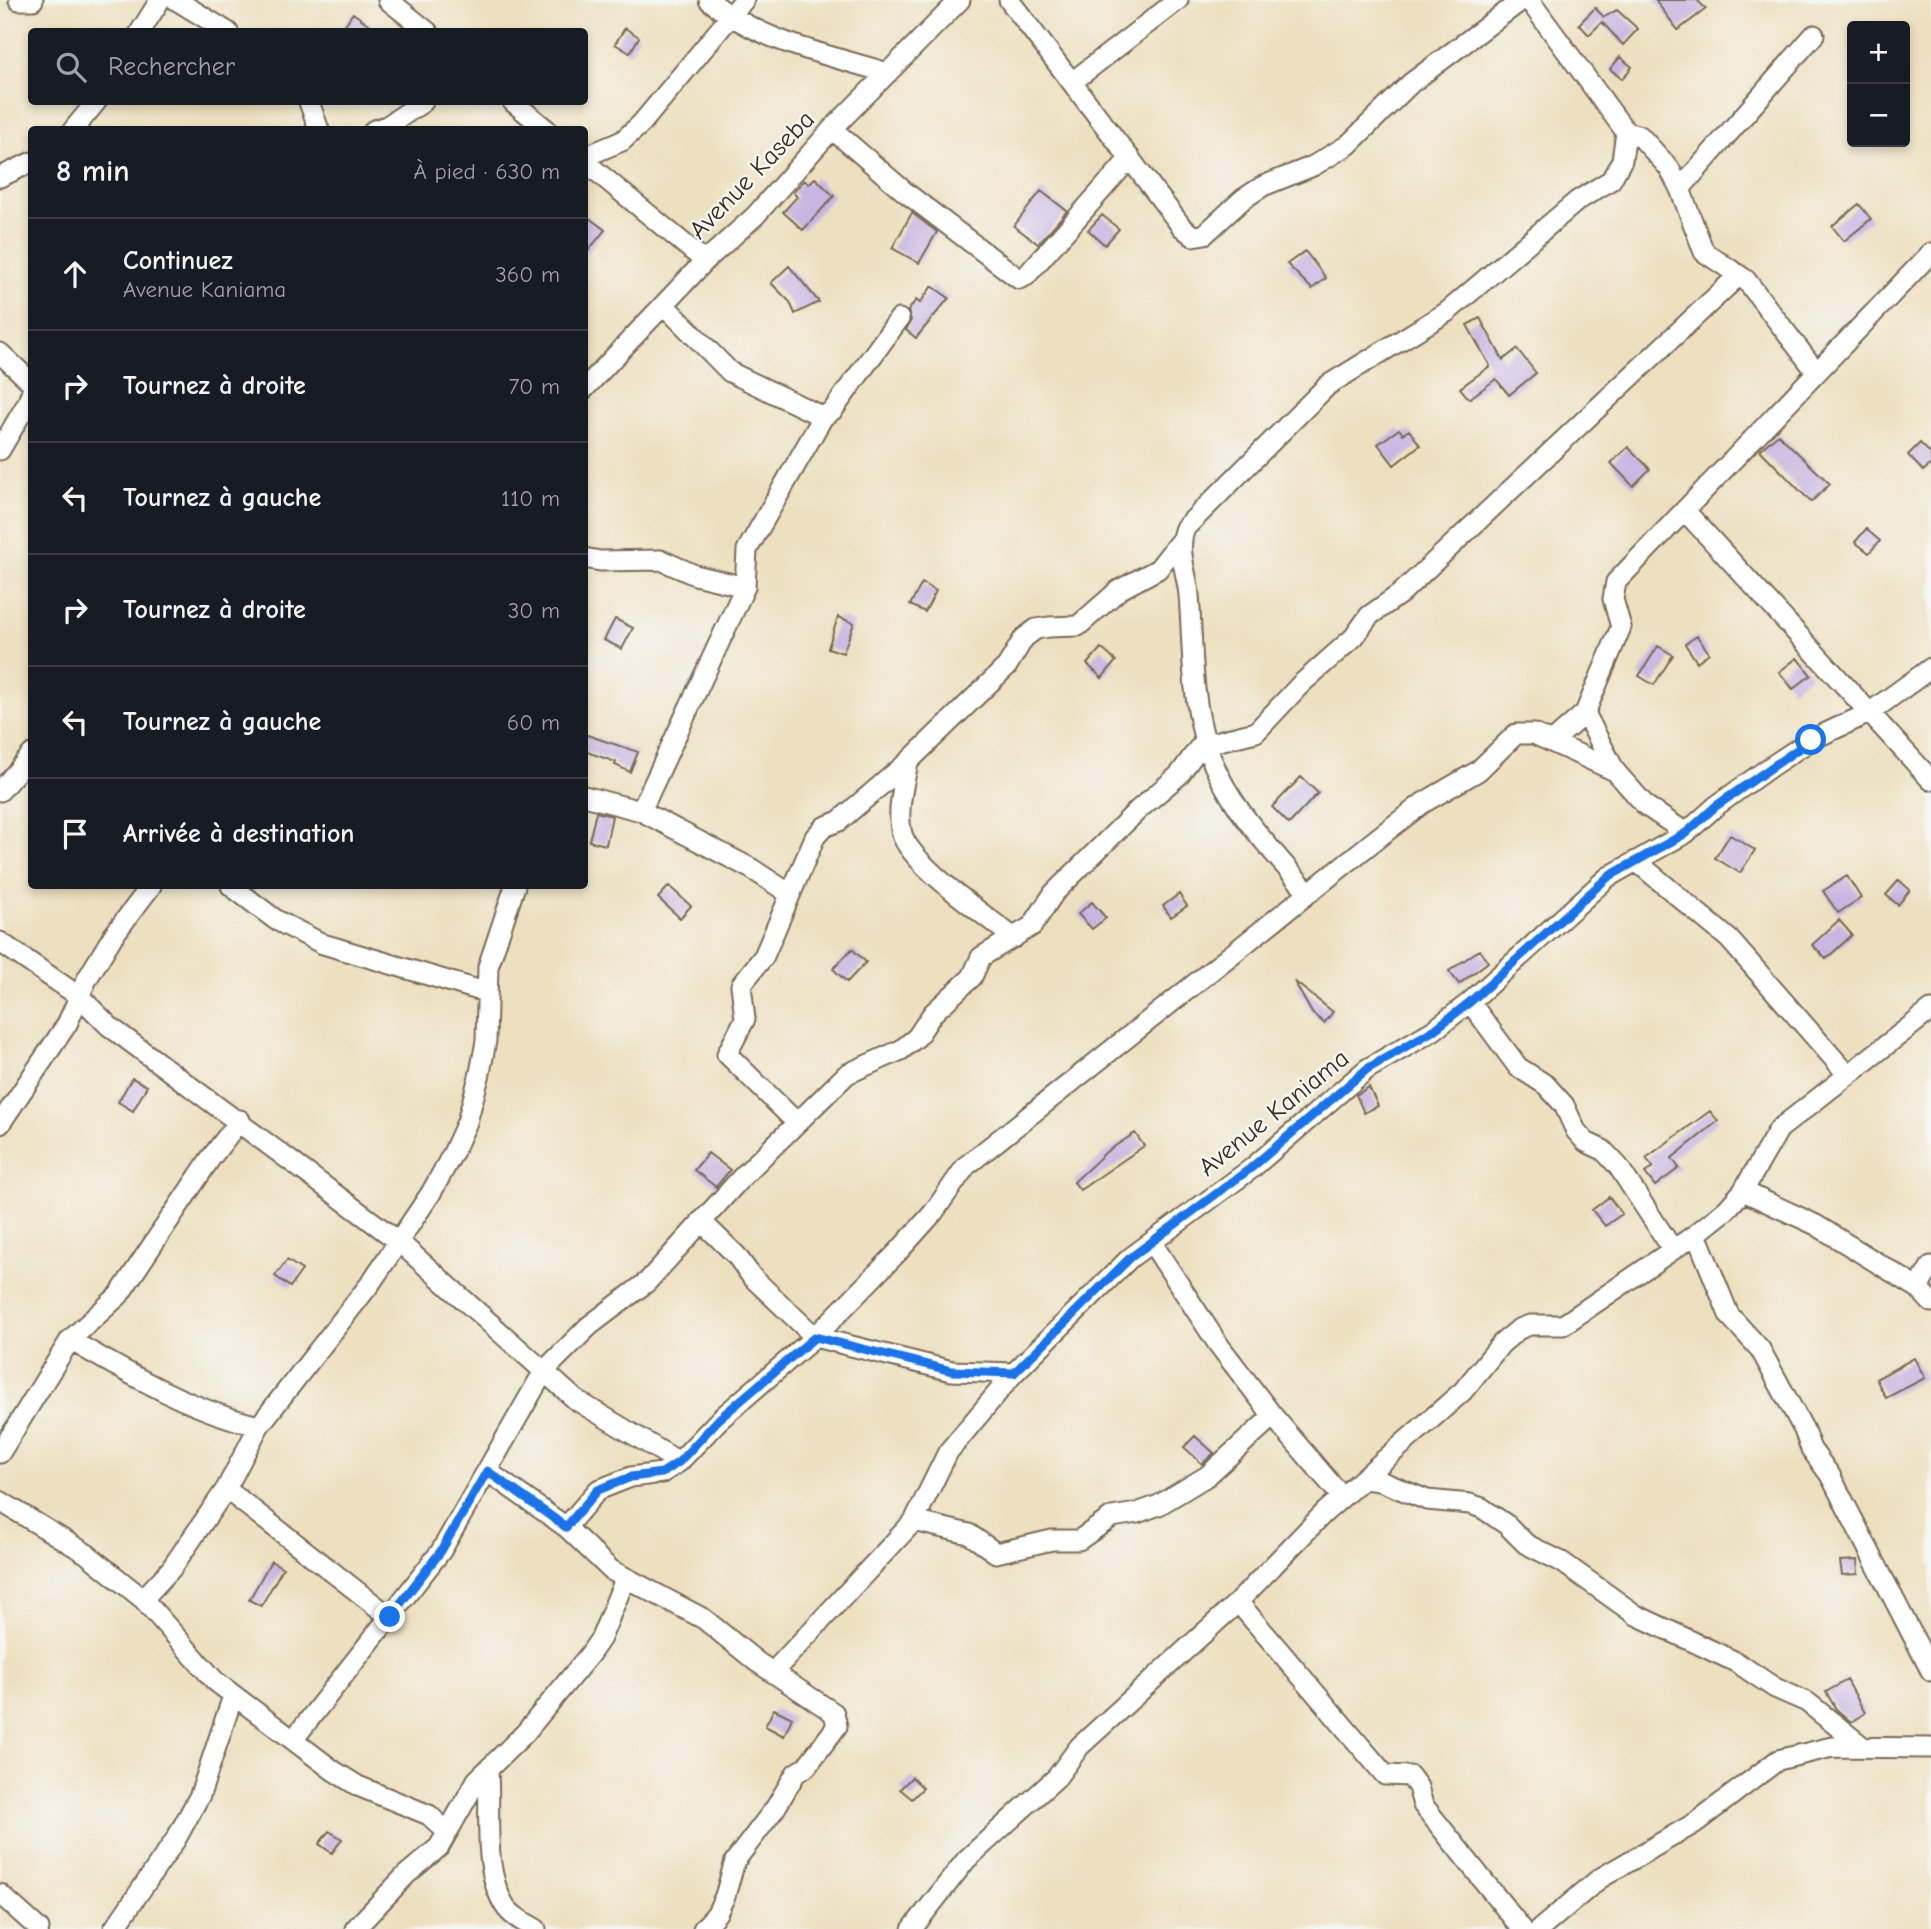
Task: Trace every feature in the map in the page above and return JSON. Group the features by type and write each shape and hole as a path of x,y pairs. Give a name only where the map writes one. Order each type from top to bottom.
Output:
{"street":[{"path":"19,0 33,0"},
{"path":"142,28 160,0"},
{"path":"176,0 222,28"},
{"path":"388,0 423,28"},
{"path":"709,0 730,18 788,45 888,73"},
{"path":"588,157 622,141 641,124 744,0"},
{"name":"Avenue Kaseba","path":"588,385 705,261 755,216 832,129 960,0"},
{"path":"1009,0 1182,227 1193,236 1205,234 1243,199 1263,186 1313,166 1348,145 1411,83 1521,0"},
{"path":"1072,82 1178,0"},
{"path":"1529,0 1626,132 1640,136 1669,168 1704,252 1746,280 1815,370"},
{"path":"1680,189 1814,34"},
{"path":"77,126 94,105"},
{"path":"310,105 318,126"},
{"path":"384,126 417,105"},
{"path":"517,105 542,126"},
{"path":"832,129 905,192 1019,279 1026,276 1130,158"},
{"path":"797,1123 727,1054 745,1019 741,985 764,956 815,837 824,827 839,821 908,762 1007,666 1024,638 1036,629 1049,626 1078,626 1119,590 1158,569 1180,541 1185,528 1328,385 1447,312 1577,201 1611,180 1622,160 1626,132"},
{"path":"588,162 705,261"},
{"path":"0,177 28,164"},
{"path":"1552,741 1585,713 1621,627 1613,599 1616,582 1686,512 1815,370 1931,253"},
{"path":"293,1740 441,1551 544,1371 589,1326 647,1282 701,1222 847,1074 901,1050 917,1037 933,1013 972,977 981,957 1032,926 1054,893 1138,810 1179,775 1191,757 1206,744 1256,732 1301,684 1354,637 1369,616 1400,594 1739,275"},
{"path":"664,305 730,372 823,417"},
{"path":"641,811 745,587 747,550 823,417 833,411 899,318"},
{"path":"0,353 28,379"},
{"path":"0,450 28,402"},
{"path":"1686,512 1931,780"},
{"path":"1180,541 1189,592 1196,700 1206,744 1221,780 1252,828 1308,892"},
{"path":"588,559 661,560 695,575 745,587"},
{"name":"Avenue Kaniama","path":"773,1672 914,1521 948,1452 1014,1373 1130,1258 1251,1168 1367,1069 1434,1030 1470,1002 1608,877 1686,833 1716,806 1811,740 1869,713 1931,668"},
{"path":"1585,713 1615,771 1646,806 1686,833"},
{"path":"566,1527 598,1490 631,1477 662,1473 679,1462 719,1419 815,1337 933,1213 966,1166 1423,803 1478,771 1516,734 1526,732 1552,741 1615,771"},
{"path":"0,790 28,758"},
{"path":"908,762 900,810 903,836 915,855 946,884 1014,938"},
{"path":"588,797 641,811 752,869 790,894"},
{"path":"1636,861 1729,939 1848,1074"},
{"path":"0,1124 67,1024 113,936 149,889"},
{"path":"235,889 276,920 323,943 485,992"},
{"path":"143,1599 170,1569 226,1489 259,1426 370,1284 431,1193 467,1122 485,1041 488,967 514,889"},
{"path":"0,942 80,997 109,1026 240,1120 398,1241 576,1400 679,1462"},
{"path":"1470,1002 1518,1067 1546,1085 1564,1105 1576,1131 1586,1142 1603,1150 1618,1166 1673,1250"},
{"path":"912,1929 966,1860 1057,1777 1080,1746 1238,1602 1342,1497 1463,1391 1501,1344 1519,1329 1530,1325 1563,1325 1696,1234 1726,1210 1743,1191 1779,1129 1931,1010"},
{"path":"0,1453 70,1340 119,1294 210,1158 240,1120"},
{"path":"1743,1191 1816,1225 1924,1295 1931,1266"},
{"path":"701,1222 736,1255 752,1277 815,1337 952,1371 1014,1373"},
{"path":"1696,1234 1729,1315 1760,1349 1931,1671"},
{"path":"1152,1243 1217,1344 1272,1416 1342,1497"},
{"path":"70,1340 153,1387 239,1422 259,1426"},
{"path":"914,1521 969,1534 996,1553 1052,1540 1079,1540 1112,1517 1137,1513 1184,1492 1207,1476 1272,1416"},
{"path":"487,1471 566,1527 625,1579 704,1619 773,1672 834,1713 837,1727 806,1767 796,1773 776,1807 735,1861 725,1896 717,1913 703,1929"},
{"path":"1363,1479 1380,1481 1427,1500 1470,1504 1482,1508 1507,1525 1526,1544 1562,1562 1636,1615 1735,1662 1775,1688 1807,1702 1863,1747"},
{"path":"226,1489 390,1617"},
{"path":"0,1501 87,1554 143,1599 195,1661 233,1696 358,1786 429,1815 447,1832"},
{"path":"355,1929 406,1875 439,1847 469,1791 590,1654 601,1638 625,1579"},
{"path":"1238,1602 1385,1775 1410,1776 1418,1787 1423,1805 1522,1929"},
{"path":"114,1929 176,1839 200,1795 233,1696"},
{"path":"1540,1929 1599,1879 1695,1823 1778,1760 1832,1747 1931,1748"},
{"path":"488,1772 490,1857 501,1898 512,1914 536,1929"},
{"path":"0,1894 39,1929"}],"building":[{"path":"1655,0 1697,0 1706,9 1678,30"},
{"path":"1595,8 1604,17 1617,10 1638,29 1623,45 1602,22 1589,35 1579,24"},
{"path":"353,13 374,28 343,28"},
{"path":"625,28 639,37 630,53 615,44"},
{"path":"1620,57 1632,67 1622,79 1610,69"},
{"path":"815,178 834,196 803,230 783,212 797,197 793,192 804,180 809,184"},
{"path":"1041,191 1067,211 1038,244 1014,226"},
{"path":"1859,204 1871,219 1844,241 1832,226"},
{"path":"912,213 937,232 919,263 892,248"},
{"path":"1102,215 1119,229 1105,245 1088,230"},
{"path":"588,217 605,230 588,251"},
{"path":"1305,251 1326,278 1312,289 1287,264"},
{"path":"789,266 819,302 795,314 790,302 771,283"},
{"path":"932,286 949,298 916,338 906,330 911,320 908,311 916,300 920,303"},
{"path":"1480,318 1503,360 1517,349 1536,373 1509,395 1496,379 1469,399 1460,388 1490,366 1467,325"},
{"path":"1399,429 1403,434 1409,430 1420,445 1394,465 1378,444"},
{"path":"1778,434 1830,484 1811,502 1760,450"},
{"path":"1920,443 1931,454 1931,464 1923,471 1908,455"},
{"path":"1628,447 1650,469 1633,486 1611,463"},
{"path":"1866,529 1880,541 1869,553 1855,542"},
{"path":"922,583 936,591 925,612 910,605"},
{"path":"838,617 854,623 843,653 828,648"},
{"path":"615,619 633,628 622,649 604,640"},
{"path":"1697,636 1709,653 1697,662 1685,644"},
{"path":"1658,646 1673,655 1654,685 1639,676"},
{"path":"1101,648 1116,661 1102,678 1087,664"},
{"path":"1797,658 1811,675 1793,689 1779,672"},
{"path":"588,735 638,752 630,772 615,765 616,762 588,752"},
{"path":"1301,777 1318,793 1289,824 1272,807"},
{"path":"596,812 612,816 606,845 589,841"},
{"path":"1730,835 1755,850 1740,873 1715,858"},
{"path":"1847,876 1861,898 1838,913 1823,891"},
{"path":"1899,880 1910,890 1898,905 1886,895"},
{"path":"669,886 691,906 680,918 658,898"},
{"path":"1179,894 1187,906 1171,917 1163,906"},
{"path":"1092,902 1106,918 1092,929 1078,914"},
{"path":"1839,920 1852,935 1826,959 1812,945"},
{"path":"852,949 866,962 847,982 833,969"},
{"path":"1479,950 1488,962 1459,984 1449,971"},
{"path":"1294,981 1333,1012 1324,1023 1312,1013"},
{"path":"132,1078 147,1086 133,1111 118,1102"},
{"path":"1369,1087 1378,1106 1364,1113 1356,1095"},
{"path":"1710,1111 1718,1121 1672,1158 1679,1168 1655,1186 1645,1173 1653,1167 1646,1158"},
{"path":"1135,1133 1144,1146 1080,1190 1074,1182 1106,1152"},
{"path":"708,1153 730,1170 716,1187 694,1170"},
{"path":"1609,1197 1622,1214 1605,1226 1592,1210"},
{"path":"287,1260 302,1270 290,1287 275,1276"},
{"path":"1914,1358 1925,1378 1886,1398 1876,1379"},
{"path":"1195,1436 1214,1453 1202,1464 1184,1447"},
{"path":"1857,1560 1858,1574 1842,1575 1840,1561"},
{"path":"271,1561 283,1568 261,1606 249,1600"},
{"path":"1847,1680 1865,1713 1851,1722 1836,1709 1826,1692"},
{"path":"774,1709 792,1718 784,1736 765,1726"},
{"path":"912,1777 923,1788 912,1799 900,1789"},
{"path":"329,1831 342,1839 332,1853 319,1844"}],"route":[{"path":"390,1617 441,1551 487,1471 566,1527 598,1490 631,1477 662,1473 679,1462 719,1419 815,1337 952,1371 1014,1373 1130,1258 1251,1168 1367,1069 1434,1030 1470,1002 1523,957 1608,877 1686,833 1716,806 1811,740"}]}
